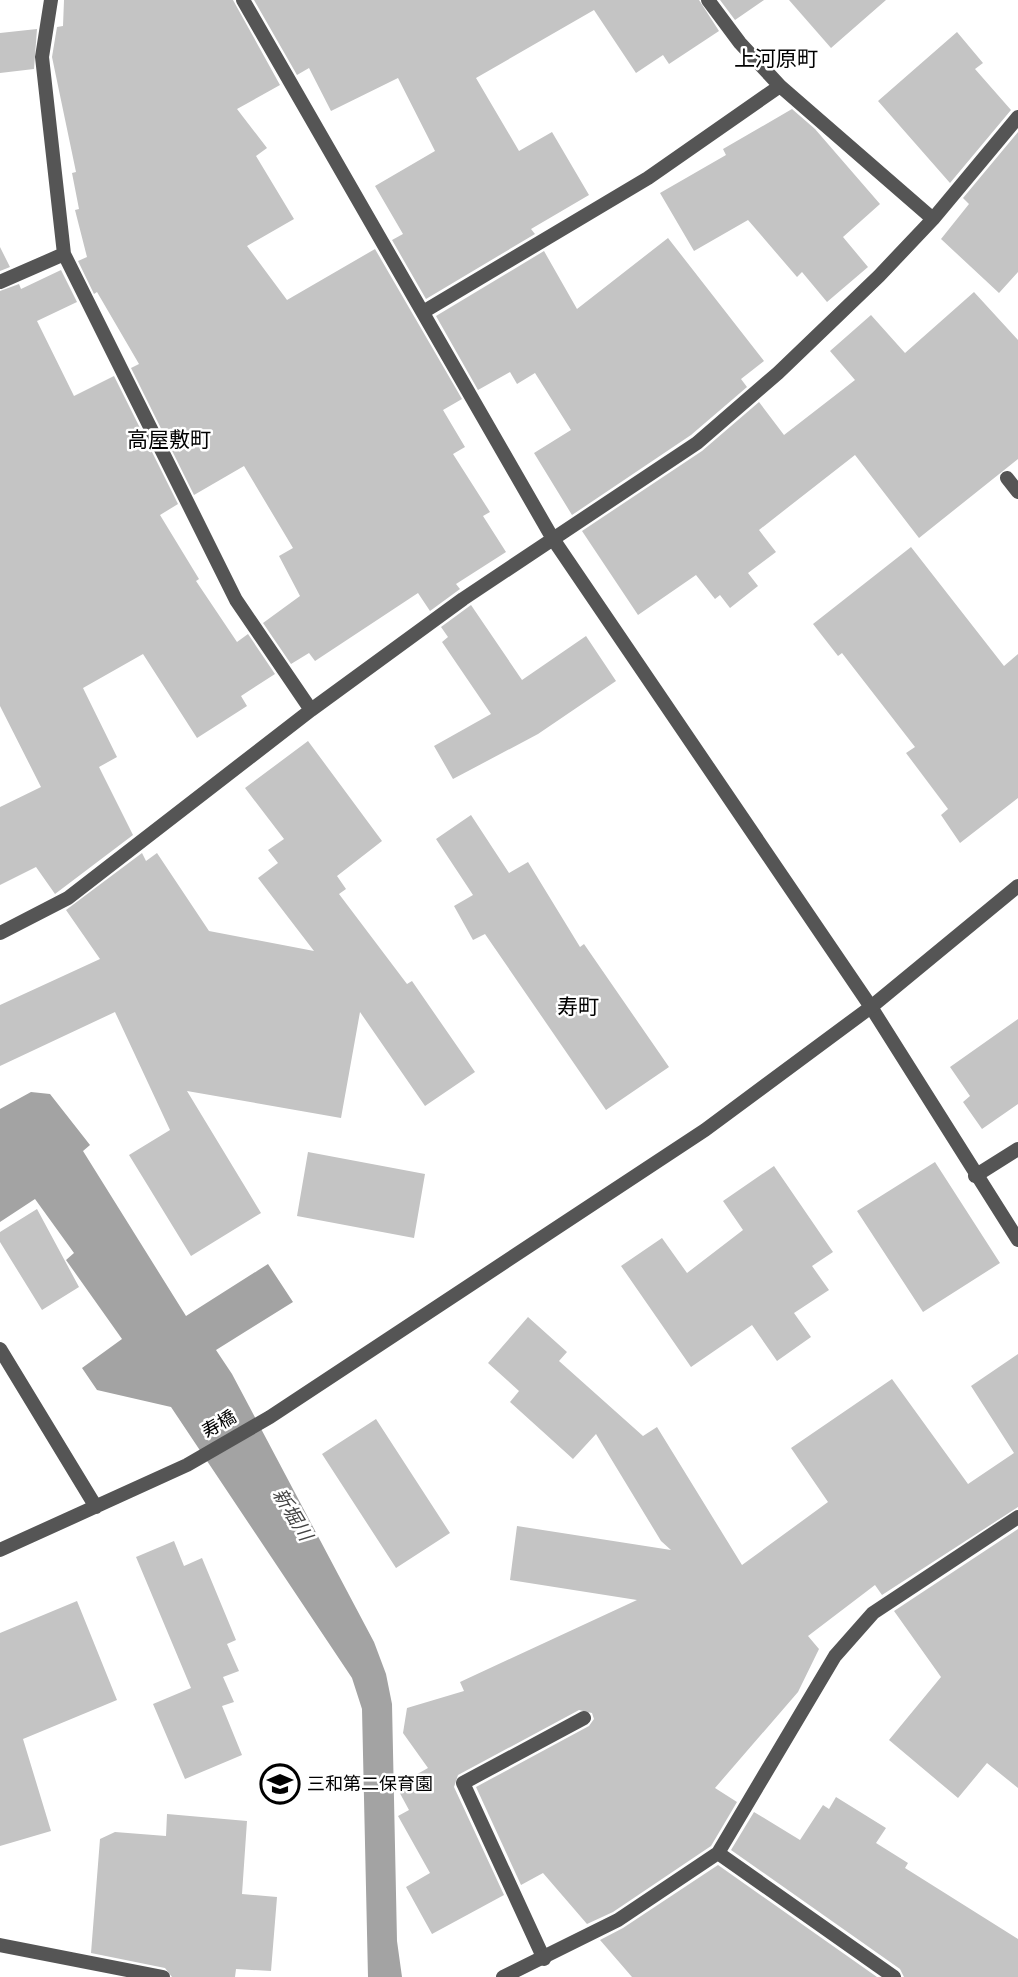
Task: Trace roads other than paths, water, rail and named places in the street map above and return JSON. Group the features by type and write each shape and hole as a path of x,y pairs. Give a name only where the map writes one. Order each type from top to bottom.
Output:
{"street":[{"path":"51,0 42,57 64,254 236,600 311,710"},
{"path":"243,0 553,539 872,1007 975,1176 1018,1240"},
{"path":"708,0 740,43 780,86 933,219"},
{"path":"423,312 648,178 780,86"},
{"path":"0,933 68,898 311,710 463,599 697,443 787,364 933,219 1018,117"},
{"path":"0,282 64,254"},
{"path":"1007,478 1018,492"},
{"name":"寿橋","path":"0,1550 187,1465 270,1417 705,1130 872,1007 1018,886"},
{"path":"975,1176 1018,1149"},
{"path":"0,1349 96,1507"},
{"path":"503,1977 618,1920 718,1853 835,1656 873,1613 1018,1517"},
{"path":"544,1959 463,1783 584,1718"},
{"path":"718,1853 894,1977"},
{"path":"0,1945 163,1977"}],"water":[{"name":"新堀川","path":"31,1092 50,1094 90,1145 83,1151 186,1316 268,1264 293,1302 216,1350 232,1374 374,1642 386,1674 392,1704 397,1941 402,1977 368,1977 362,1709 352,1678 171,1407 97,1390 82,1368 122,1339 66,1260 74,1253 35,1199 0,1222 0,1109"}],"place":[{"name":"三和第二保育園","path":"280,1784"}],"district":[{"name":"上河原町","path":"776,59"},
{"name":"高屋敷町","path":"169,440"},
{"name":"寿町","path":"578,1007"}]}
